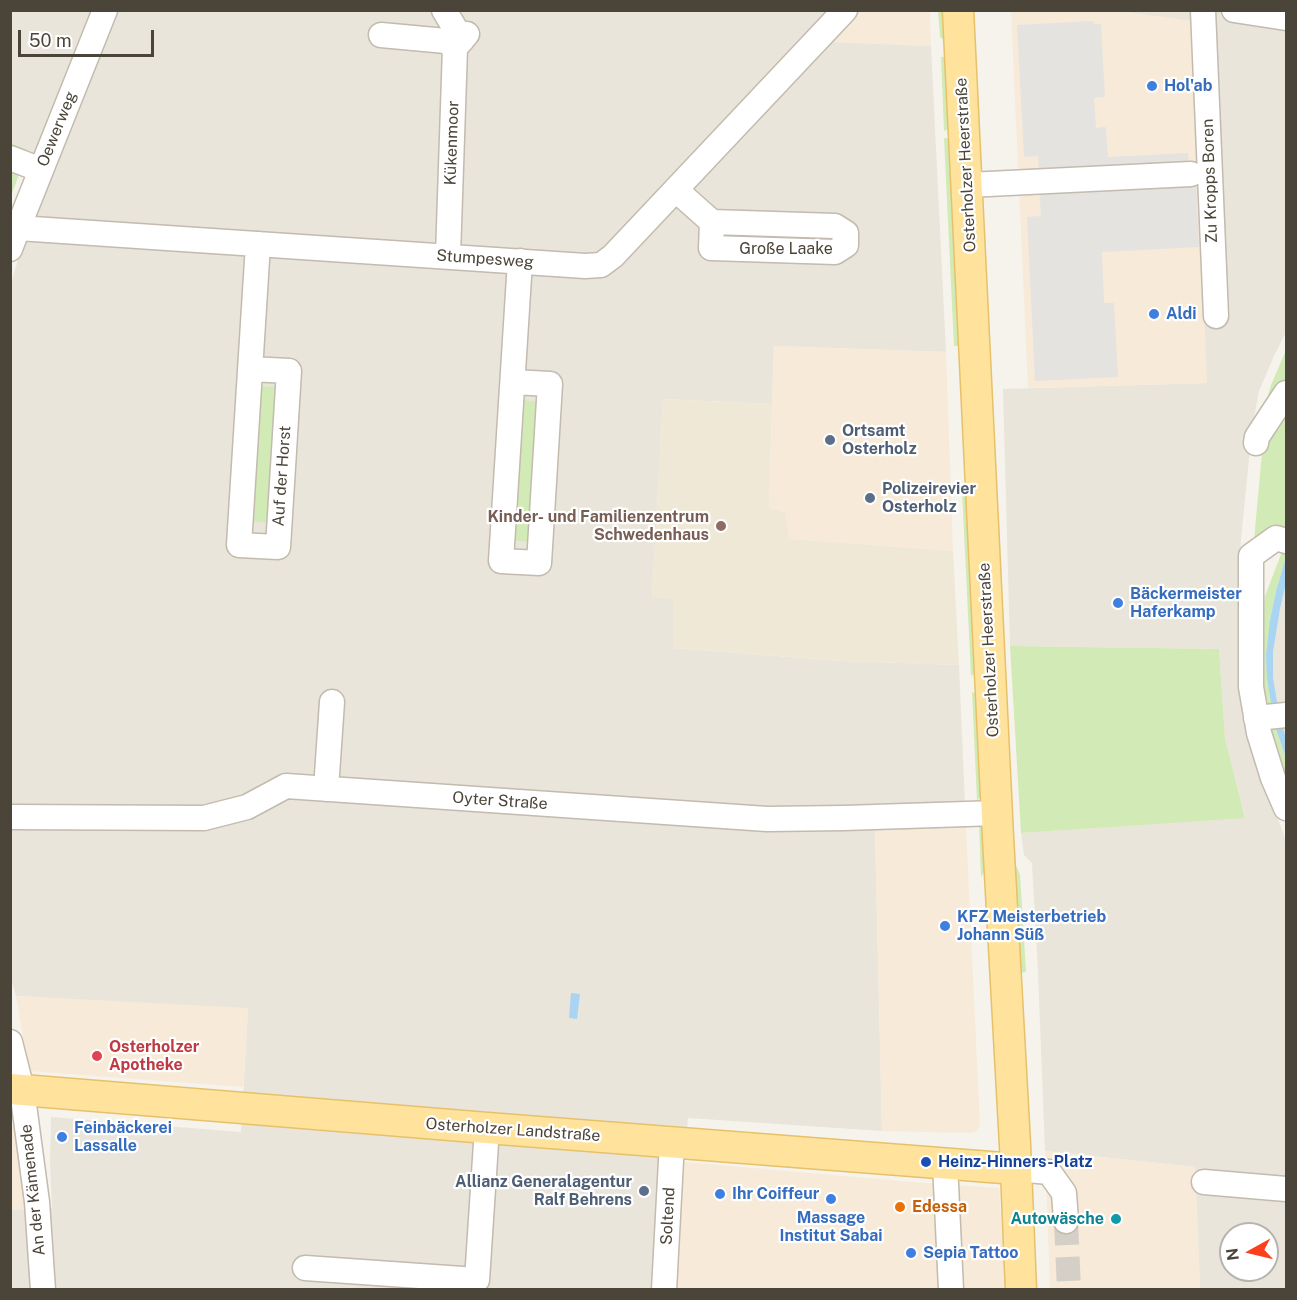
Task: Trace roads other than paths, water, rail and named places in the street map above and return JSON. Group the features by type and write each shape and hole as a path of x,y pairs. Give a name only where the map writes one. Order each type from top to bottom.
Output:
{"main road":[{"name":"Osterholzer Heerstraße","path":"958,10 1021,1290"},
{"name":"Osterholzer Landstraße","path":"16,1090 1016,1169"}],"street":[{"name":"Oewerweg","path":"14,238 105,10"},
{"path":"444,10 462,41"},
{"name":"Stumpesweg","path":"14,238 258,244 585,266 601,264 613,256 845,10"},
{"name":"Zu Kropps Boren","path":"1203,10 1216,316"},
{"path":"1249,11 1287,18"},
{"path":"381,35 462,41"},
{"name":"Kükenmoor","path":"448,256 462,41"},
{"path":"10,158 41,170"},
{"path":"968,185 1191,174"},
{"path":"676,190 712,222"},
{"name":"Große Laake","path":"712,222 835,226 846,233 846,245 835,252 711,248 712,222"},
{"name":"Auf der Horst","path":"250,369 289,371 278,547 239,545 250,369 258,244"},
{"path":"513,382 550,384 539,563 501,561 520,261"},
{"path":"1256,443 1257,437 1287,393"},
{"path":"1287,541 1276,538 1251,556 1251,687 1274,717 1259,734 1273,778 1287,808"},
{"path":"326,789 332,702"},
{"name":"Oyter Straße","path":"10,817 204,818 247,807 286,786 767,819 997,813"},
{"path":"10,1042 16,1090"},
{"name":"An der Kämenade","path":"16,1090 37,1203 43,1290"},
{"path":"304,1268 477,1280 487,1128"},
{"name":"Soltend","path":"664,1290 672,1142"},
{"path":"945,1163 951,1290"},
{"path":"1016,1169 1049,1172 1064,1193 1066,1221"},
{"path":"1204,1182 1287,1189"}],"water":[{"path":"1286,557 1286,583 1273,652 1273,677 1286,739 1286,758 1275,726 1267,678 1266,656 1270,620"},
{"path":"571,993 580,994 577,1019 569,1018"}],"tunnel":[{"path":"1066,1221 1069,1290"}],"place":[{"name":"Hol'ab","path":"1152,86"},
{"name":"Aldi","path":"1154,314"},
{"name":"Ortsamt Osterholz","path":"830,440"},
{"name":"Polizeirevier Osterholz","path":"870,498"},
{"name":"Kinder- und Familienzentrum Schwedenhaus","path":"721,526"},
{"name":"Bäckermeister Haferkamp","path":"1118,603"},
{"name":"KFZ Meisterbetrieb Johann Süß","path":"945,926"},
{"name":"Osterholzer Apotheke","path":"97,1056"},
{"name":"Feinbäckerei Lassalle","path":"62,1137"},
{"name":"Heinz-Hinners-Platz","path":"926,1162"},
{"name":"Allianz Generalagentur Ralf Behrens","path":"644,1191"},
{"name":"Ihr Coiffeur","path":"720,1194"},
{"name":"Massage Institut Sabai","path":"831,1199"},
{"name":"Edessa","path":"900,1207"},
{"name":"Autowäsche","path":"1116,1219"},
{"name":"Sepia Tattoo","path":"911,1253"}]}
